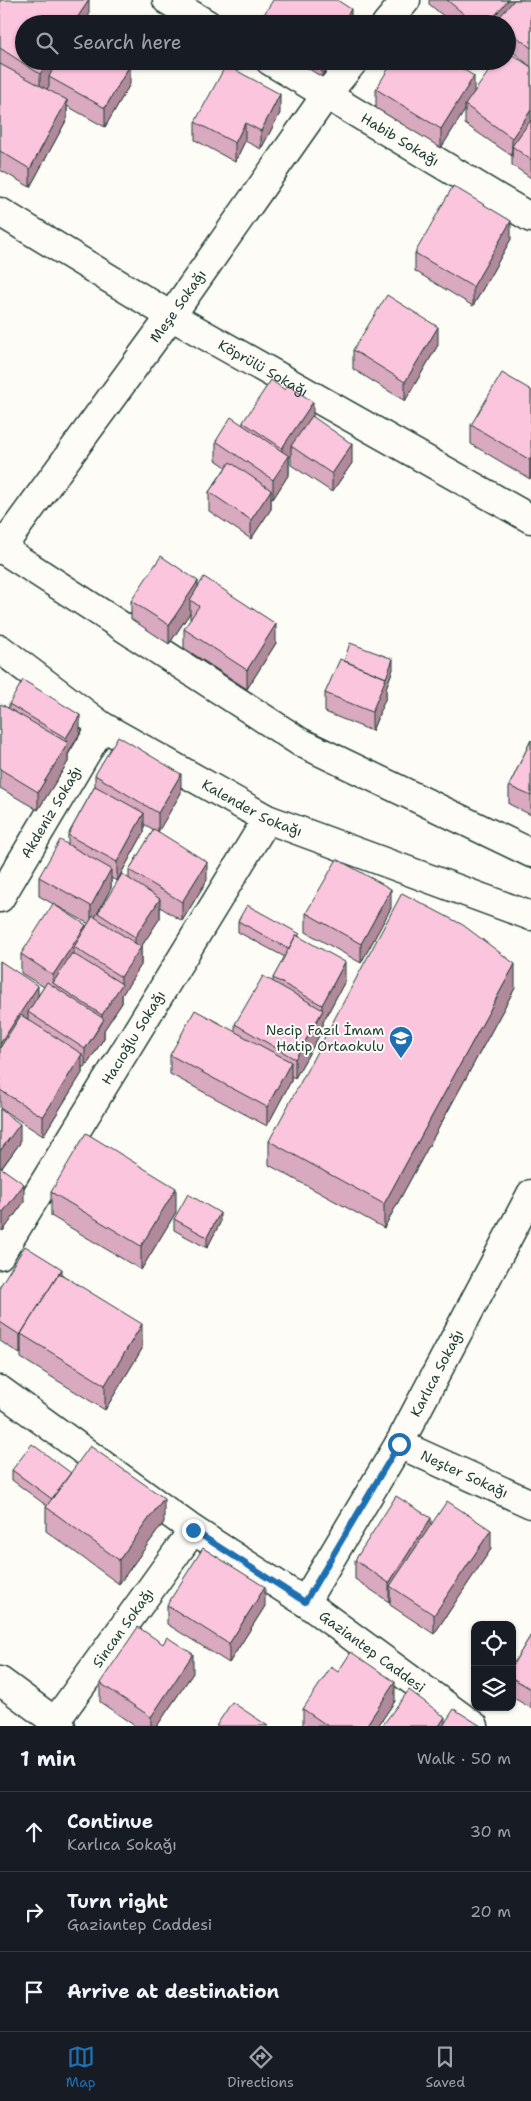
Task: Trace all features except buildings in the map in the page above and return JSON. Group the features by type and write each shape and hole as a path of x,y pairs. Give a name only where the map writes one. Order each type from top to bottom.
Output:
{"street":[{"path":"167,0 192,15"},
{"path":"394,15 406,0"},
{"name":"Habib Sokağı","path":"285,70 531,218"},
{"name":"Meşe Sokağı","path":"1,549 171,316 326,95 347,70"},
{"name":"Köprülü Sokağı","path":"0,212 171,316 531,519"},
{"path":"1,549 300,742 531,853"},
{"name":"Kalender Sokağı","path":"0,649 102,726 267,819 531,916"},
{"name":"Akdeniz Sokağı","path":"0,898 102,726"},
{"name":"Hacıoğlu Sokağı","path":"0,1255 267,819"},
{"name":"Karlıca Sokağı","path":"305,1602 399,1444 530,1197"},
{"name":"Gaziantep Caddesi","path":"0,1390 193,1530 305,1602 474,1726"},
{"name":"Neşter Sokağı","path":"399,1444 531,1504"},
{"name":"Sincan Sokağı","path":"56,1725 193,1530"},
{"path":"0,1681 56,1725"}],"place":[{"name":"Necip Fazıl İmam Hatip Ortaokulu","path":"401,1059"}],"route":[{"path":"193,1530 305,1602 399,1444"}]}
